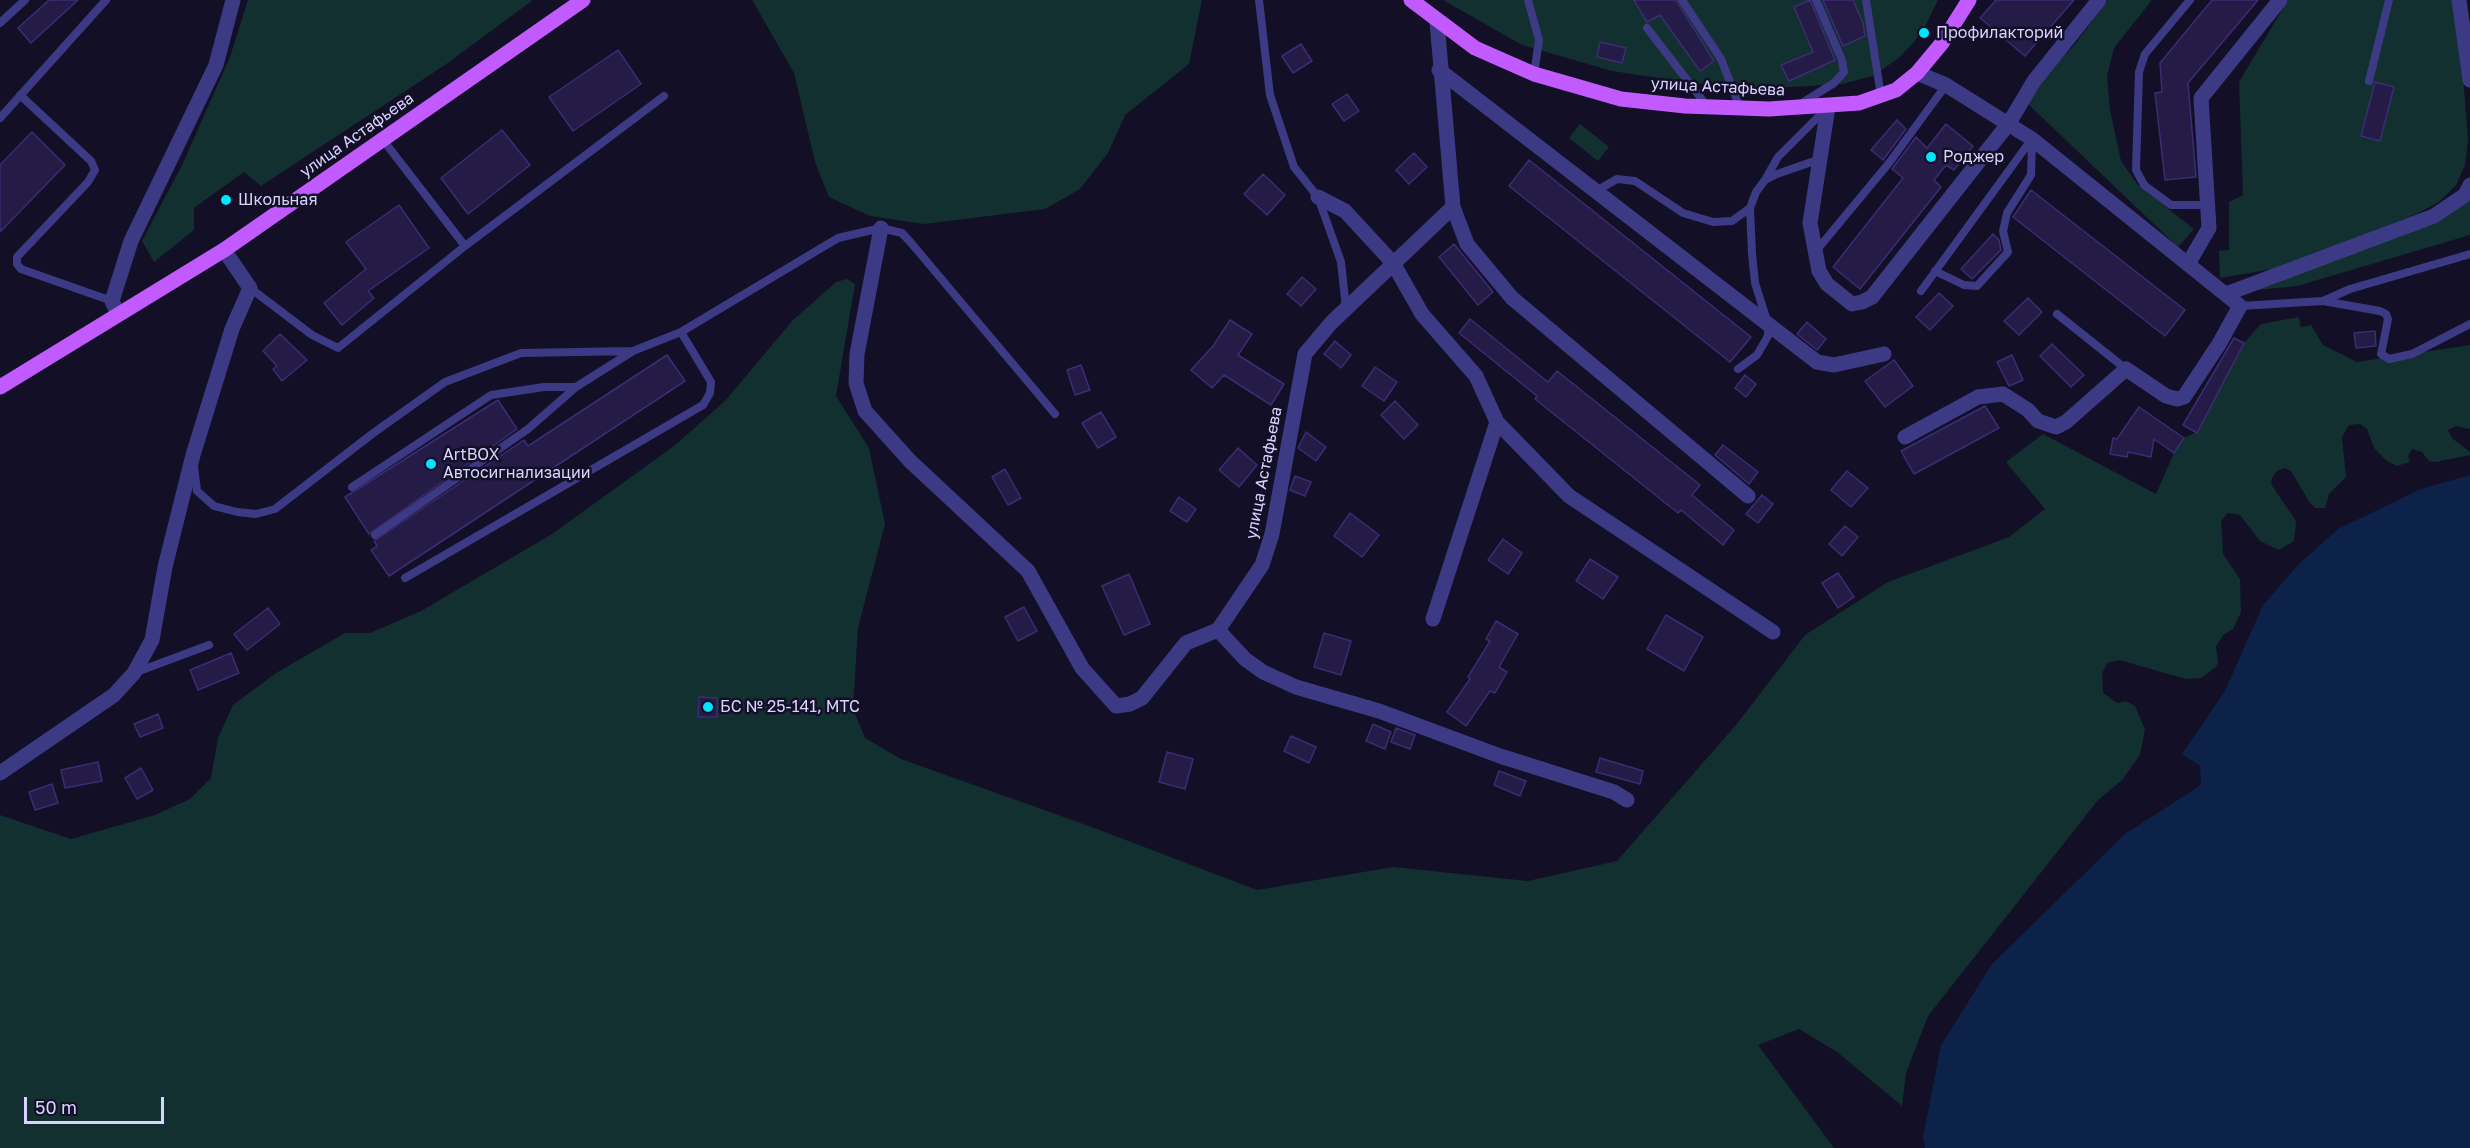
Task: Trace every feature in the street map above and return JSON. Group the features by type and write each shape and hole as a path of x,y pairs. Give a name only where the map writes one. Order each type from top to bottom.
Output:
{"main road":[{"name":"улица Астафьева","path":"0,387 115,308 224,250 584,0"},
{"name":"улица Астафьева","path":"1411,0 1437,22 1475,48 1534,74 1621,99 1707,107 1794,109 1859,103 1896,90 1917,73 1942,44 1969,0"}],"street":[{"path":"115,308 131,241 216,65 233,0"},
{"path":"1828,107 1810,223 1820,271 1827,284 1852,303 1872,297 2009,123 2034,81 2099,0"},
{"path":"2188,264 2210,228 2201,98 2280,0"},
{"path":"2459,0 2470,80"},
{"path":"1437,22 1439,70 1453,207 1467,244 1512,298 1748,496"},
{"path":"1439,70 1817,362 1834,365 1884,354"},
{"path":"1905,437 1978,397 2003,394 2028,410 2038,421 2056,427 2066,422 2126,369 2166,396 2177,399 2184,397 2219,344 2240,306 2032,139 1946,85 1917,73"},
{"path":"2226,294 2434,216 2465,195 2470,185"},
{"path":"1318,196 1346,211 1393,263 1422,314 1476,376 1497,422 1569,496 1773,632"},
{"name":"улица Астафьева","path":"1218,630 1262,565 1272,534 1305,354 1346,308 1453,207"},
{"path":"881,228 857,354 856,383 865,411 910,461 1028,571 1082,668 1116,706 1130,704 1142,698 1186,643 1218,630 1245,659 1263,672 1296,687 1379,711 1500,756 1614,792 1627,800"},
{"path":"0,773 114,695 134,673 152,640 165,567 193,455 232,329 250,288 224,250"},
{"path":"1432,619 1497,422"}],"lane":[{"path":"0,23 26,0"},
{"path":"0,118 106,0"},
{"path":"1259,0 1270,95 1294,167 1318,196 1341,262 1346,308"},
{"path":"1528,0 1539,40 1534,74"},
{"path":"1682,0 1721,59 1740,108"},
{"path":"1794,109 1834,83 1844,72 1842,60 1816,0"},
{"path":"1866,0 1881,96"},
{"path":"2190,0 2145,54 2139,72 2136,170 2144,186 2171,205 2208,205"},
{"path":"2368,81 2389,0"},
{"path":"1647,28 1707,107"},
{"path":"1816,251 1896,154 1946,85"},
{"path":"20,95 91,161 95,170 88,182 17,257 17,264 21,269 115,308"},
{"path":"250,288 312,335 338,348 465,246 664,96"},
{"path":"1738,369 1752,361 1762,350 1768,336 1768,324 1755,283 1750,208 1756,192 1778,157 1828,107"},
{"path":"1921,291 2032,139"},
{"path":"1935,271 1964,285 1977,286 2008,252 2003,231 2007,213 2015,204 2031,175 2032,139"},
{"path":"383,140 465,246"},
{"path":"1765,180 1820,159"},
{"path":"1596,191 1617,179 1635,181 1683,213 1713,222 1732,221 1750,208"},
{"path":"375,535 528,429 576,387 633,351 681,332 838,238 881,228 902,233 1055,414"},
{"path":"2322,302 2350,289 2470,254"},
{"path":"2240,306 2322,302 2386,314 2388,319 2381,354 2388,359 2412,354 2470,324"},
{"path":"2057,314 2126,369"},
{"path":"405,578 703,405 710,393 711,382 681,332"},
{"path":"193,455 197,491 214,506 256,514 275,509 372,434 445,382 521,353 633,351"},
{"path":"352,487 491,395 544,387 576,387"},
{"path":"134,673 209,645"}],"green space":[{"path":"248,0 533,0 445,65 261,186 244,172 194,208 194,230 154,262 142,241 183,163 230,57"},
{"path":"752,0 1202,0 1189,64 1125,115 1108,153 1080,189 1045,209 924,224 870,216 829,197 815,162 794,73"},
{"path":"1443,0 1938,0 1924,29 1913,43 1900,57 1873,76 1842,84 1773,88 1707,85 1612,71 1522,45"},
{"path":"2108,0 2152,0 2114,48 2107,76 2110,110 2121,161 2138,185 2194,229 2178,247 2027,103 2041,81 2076,43"},
{"path":"2288,0 2457,0 2468,139 2465,165 2456,185 2439,202 2414,215 2285,267 2220,278 2219,251 2229,250 2229,202 2243,195 2239,82"},
{"path":"1580,124 1609,147 1598,161 1569,138"},
{"path":"2470,197 2470,235 2297,286 2247,291"},
{"path":"847,279 855,284 836,396 869,448 885,524 858,628 853,709 865,738 901,759 1089,826 1257,890 1393,867 1528,881 1617,861 1736,725 1805,635 1888,582 2009,537 2045,509 2006,462 2043,434 2156,494 2174,453 2184,438 2197,432 2244,343 2261,324 2299,317 2301,327 2311,325 2323,345 2357,362 2470,345 2470,429 2456,426 2448,430 2452,438 2470,452 2470,455 2435,462 2429,461 2422,452 2412,449 2408,456 2410,462 2397,466 2387,461 2374,448 2367,429 2360,424 2349,425 2342,437 2346,477 2329,494 2325,508 2315,508 2310,503 2291,471 2285,468 2277,471 2272,478 2271,484 2296,521 2294,541 2279,550 2260,541 2240,515 2228,513 2221,521 2223,554 2240,579 2241,612 2233,629 2223,635 2216,646 2218,663 2201,678 2186,679 2119,660 2107,663 2102,674 2103,693 2117,703 2126,701 2135,706 2145,730 2140,755 2122,780 2098,800 1928,1016 1906,1073 1902,1106 1837,1052 1799,1029 1758,1045 1834,1148 0,1148 0,815 71,839 155,815 190,799 211,778 218,738 233,705 276,673 345,633 370,633 421,611 552,534 674,446 725,401 793,320 836,282"}],"water":[{"path":"2470,475 2470,1148 1925,1148 1923,1137 1941,1045 1992,964 2125,834 2201,785 2200,766 2182,754 2225,691 2263,605 2298,565 2338,529 2421,489"}],"building":[{"path":"49,0 78,0 31,43 18,28"},
{"path":"1634,0 1676,0 1714,61 1700,71 1660,15 1647,22"},
{"path":"1810,0 1835,60 1789,81 1781,65 1813,52 1794,7"},
{"path":"1823,0 1853,0 1863,23 1865,36 1843,46"},
{"path":"1996,0 2074,0 2025,56 1980,18"},
{"path":"2212,0 2258,0 2188,83 2196,177 2165,180 2155,93 2162,92 2160,63"},
{"path":"1600,42 1626,48 1622,63 1597,57"},
{"path":"1301,44 1312,61 1293,73 1282,56"},
{"path":"618,50 641,84 573,131 549,97"},
{"path":"2375,82 2394,87 2380,141 2361,136"},
{"path":"1347,94 1359,111 1344,121 1332,104"},
{"path":"1897,120 1906,129 1883,160 1871,150"},
{"path":"1946,124 1973,146 1954,170 1946,165 1934,180 1941,187 1860,289 1833,267 1903,178 1892,169 1916,137 1927,148"},
{"path":"502,130 530,165 468,214 441,178"},
{"path":"32,132 65,165 0,232 0,165"},
{"path":"1414,153 1427,167 1409,184 1396,170"},
{"path":"1529,160 1751,337 1730,362 1509,186"},
{"path":"1263,174 1285,195 1267,215 1244,194"},
{"path":"2031,190 2185,310 2165,336 2013,217"},
{"path":"399,205 429,248 368,291 374,298 342,325 324,303 366,269 346,242"},
{"path":"1993,234 1999,240 2001,250 1972,279 1961,269"},
{"path":"1454,244 1493,292 1478,305 1439,257"},
{"path":"1302,277 1316,289 1301,306 1287,294"},
{"path":"1939,293 1953,306 1930,330 1916,317"},
{"path":"2028,298 2042,312 2019,335 2004,321"},
{"path":"1470,319 1548,382 1557,371 1700,485 1692,495 1734,530 1723,545 1681,510 1678,513 1535,399 1537,396 1459,333"},
{"path":"1230,320 1252,334 1238,355 1284,384 1271,405 1224,375 1212,388 1191,370 1213,346"},
{"path":"1807,322 1826,339 1817,350 1797,334"},
{"path":"2375,331 2376,346 2356,348 2354,333"},
{"path":"280,334 307,360 282,381 273,369 277,366 263,351"},
{"path":"2234,338 2244,343 2197,433 2183,425"},
{"path":"1335,341 1351,355 1341,368 1324,354"},
{"path":"2052,344 2084,375 2071,387 2040,356"},
{"path":"667,355 685,381 389,576 371,550 377,546 374,541 524,440 528,446"},
{"path":"2012,355 2023,380 2009,386 1997,362"},
{"path":"1894,360 1913,386 1885,407 1865,381"},
{"path":"1081,365 1090,390 1075,395 1067,370"},
{"path":"1375,367 1397,382 1384,401 1362,386"},
{"path":"1745,375 1756,384 1746,397 1735,388"},
{"name":"ArtBOX Автосигнализации","path":"498,400 517,429 369,534 345,497"},
{"path":"1395,401 1418,425 1404,439 1381,415"},
{"path":"1985,406 1999,428 1914,474 1901,451"},
{"path":"2139,407 2184,438 2174,453 2154,439 2151,457 2128,452 2127,457 2110,454 2113,438 2117,439"},
{"path":"1101,412 1116,437 1098,448 1082,423"},
{"path":"1306,432 1326,447 1316,461 1298,448"},
{"path":"1723,445 1758,472 1749,484 1715,455"},
{"path":"1238,448 1257,465 1239,487 1219,470"},
{"path":"1005,469 1021,498 1008,505 992,477"},
{"path":"1847,471 1868,488 1851,507 1831,490"},
{"path":"1295,476 1311,482 1305,496 1290,490"},
{"path":"1762,495 1773,504 1758,523 1746,514"},
{"path":"1179,497 1196,509 1187,522 1170,511"},
{"path":"1350,513 1379,535 1362,557 1334,536"},
{"path":"1845,526 1858,537 1842,556 1829,544"},
{"path":"1503,539 1522,553 1508,574 1488,560"},
{"path":"1590,559 1618,577 1603,599 1576,581"},
{"path":"1838,573 1854,597 1838,608 1822,583"},
{"path":"1129,574 1150,624 1124,635 1102,586"},
{"path":"1024,607 1037,631 1018,641 1005,617"},
{"path":"268,608 280,624 247,650 234,634"},
{"path":"1666,615 1703,637 1684,671 1647,649"},
{"path":"1496,621 1518,634 1499,667 1507,672 1495,693 1490,691 1466,726 1447,712 1470,679 1468,677 1490,641 1486,639"},
{"path":"1324,633 1351,641 1341,675 1314,667"},
{"path":"231,653 239,673 198,690 190,670"},
{"name":"БС № 25-141, МТС","path":"699,697 717,698 717,717 698,717"},
{"path":"158,714 163,728 140,737 134,724"},
{"path":"1373,724 1391,732 1385,749 1366,741"},
{"path":"1396,728 1415,735 1410,749 1391,742"},
{"path":"1291,736 1316,747 1309,763 1284,751"},
{"path":"1167,752 1193,759 1185,789 1159,782"},
{"path":"1600,758 1643,771 1640,784 1596,772"},
{"path":"98,762 102,781 65,788 61,770"},
{"path":"141,768 153,790 137,799 125,778"},
{"path":"1499,771 1526,781 1520,796 1494,785"},
{"path":"52,784 58,803 35,810 29,792"}],"place":[{"name":"Профилакторий","path":"1924,33"},
{"name":"Роджер","path":"1931,157"},
{"name":"Школьная","path":"226,200"},
{"name":"ArtBOX Автосигнализации","path":"431,464"},
{"name":"БС № 25-141, МТС","path":"708,707"}]}
